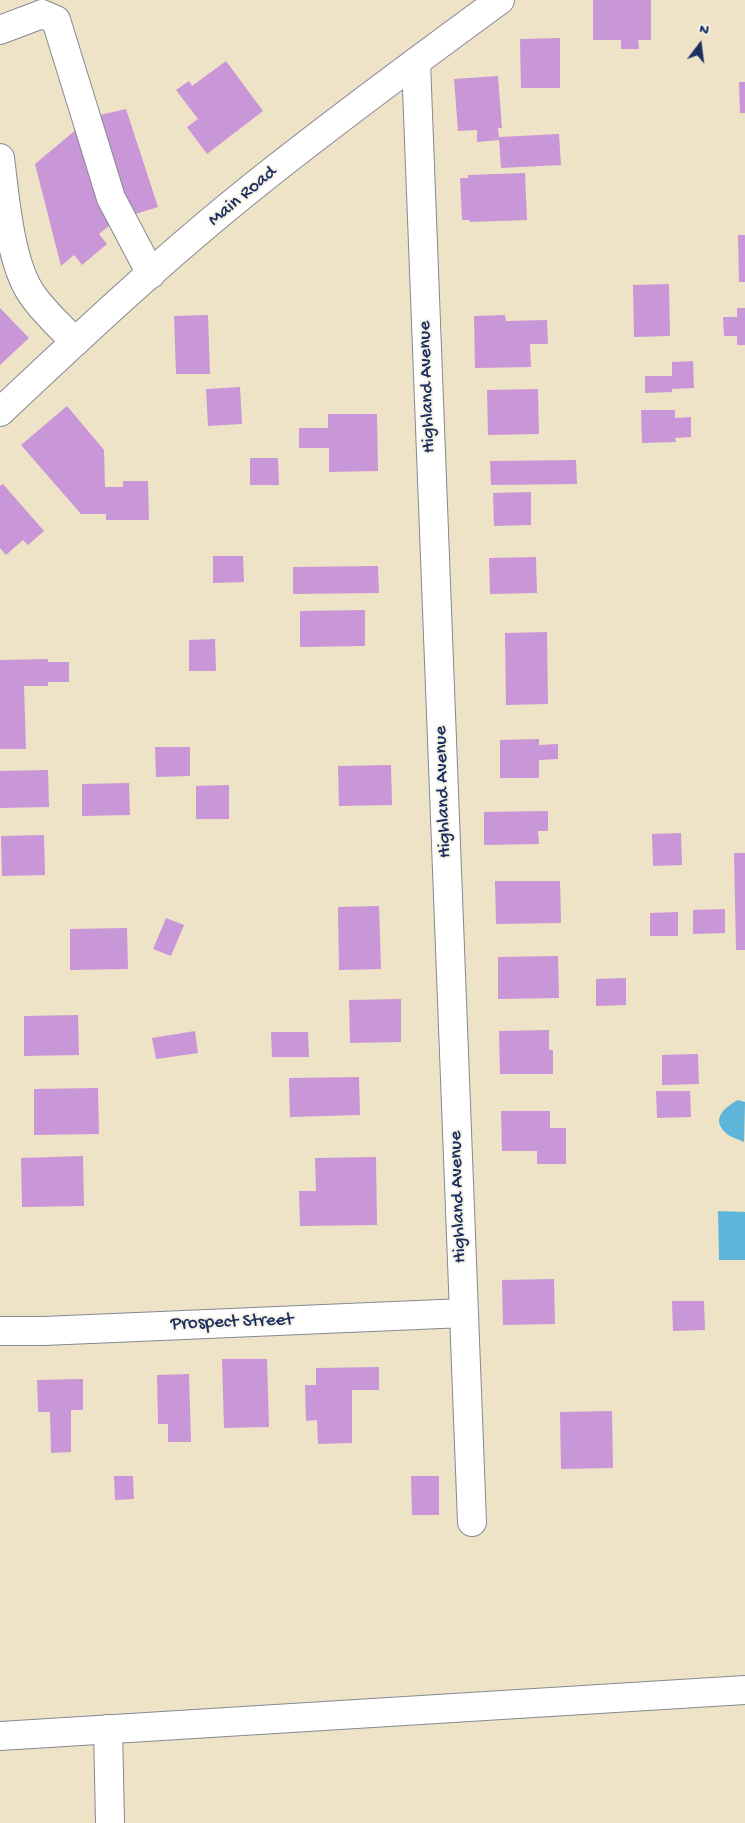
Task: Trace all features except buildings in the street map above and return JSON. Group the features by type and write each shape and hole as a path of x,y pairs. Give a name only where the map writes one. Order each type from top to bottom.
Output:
{"main road":[{"name":"Main Road","path":"0,412 151,274 254,186 500,0"},
{"path":"0,30 42,14 56,20 111,198 151,274"},
{"name":"Highland Avenue","path":"416,62 472,1522"},
{"path":"0,158 6,210 18,268 32,296 75,342"},
{"name":"Prospect Street","path":"0,1331 54,1331 464,1313"},
{"path":"0,1736 745,1690"},
{"path":"0,1719 317,1717"},
{"path":"108,1729 110,1823"}],"water":[{"path":"738,1100 745,1102 744,1142 728,1134 721,1128 719,1123 719,1118 724,1110"},
{"path":"718,1211 745,1212 745,1260 719,1260"}]}
